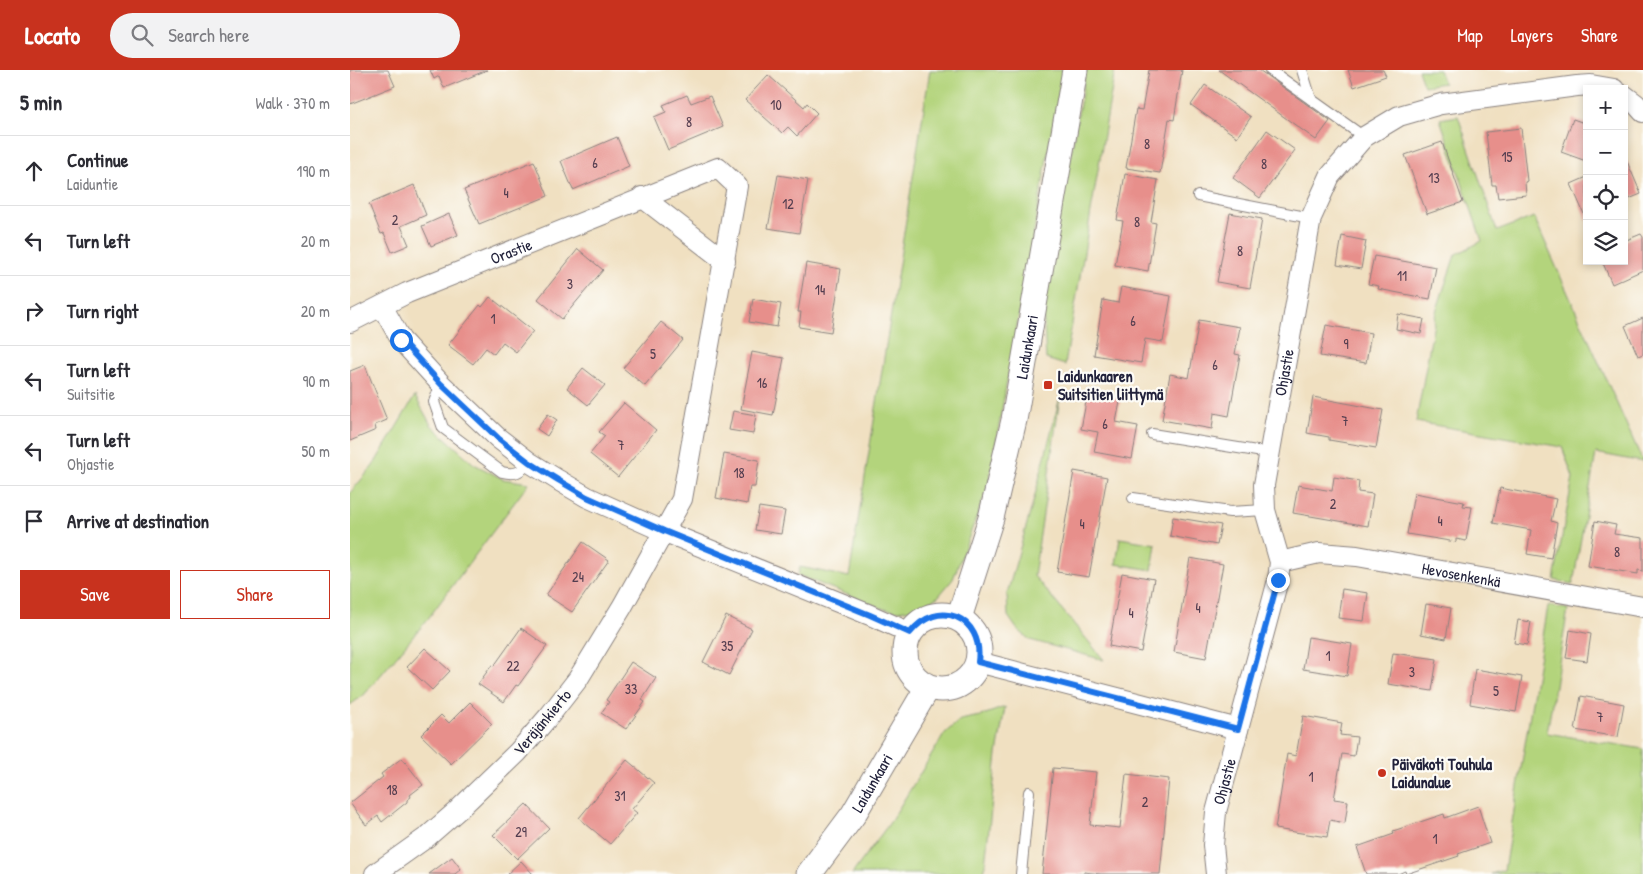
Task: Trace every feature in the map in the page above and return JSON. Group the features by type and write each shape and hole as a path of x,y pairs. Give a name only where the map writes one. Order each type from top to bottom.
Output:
{"street":[{"name":"Laidunkaari","path":"959,618 992,518 1014,420 1076,70"},
{"name":"Ohjastie","path":"1216,874 1214,844 1216,812 1278,580 1280,562 1265,510 1264,485 1311,218 1330,176 1364,137 1399,116 1440,104 1583,86"},
{"path":"1628,98 1643,112"},
{"name":"Orastie","path":"382,306 407,293 718,168 738,186 682,499 664,531"},
{"path":"642,197 725,262"},
{"path":"350,322 382,306 401,340 441,384 498,438 529,462 587,497 910,633"},
{"name":"Veräjänkierto","path":"375,874 427,837 458,810 518,752 550,715 578,679 622,607 664,531"},
{"name":"Hevosenkenkä","path":"1280,562 1319,553 1356,556 1643,607"},
{"path":"937,614 948,614 959,618 968,624 979,642 978,662 973,674 953,688 940,689 928,687 919,681 907,664 905,654 906,643 910,633 917,624 937,614"},
{"path":"978,662 1238,729"},
{"name":"Laidunkaari","path":"809,874 853,815 928,687"}],"lane":[{"path":"1270,70 1364,137"},
{"path":"1302,70 1311,99"},
{"path":"1198,196 1311,218"},
{"path":"441,384 434,402 443,428 502,472 512,474 521,472 529,462"},
{"path":"1152,434 1270,453"},
{"path":"1133,498 1230,512 1265,510"},
{"path":"1021,874 1029,792"}],"green space":[{"path":"930,70 1063,70 988,487 953,579 938,597 917,608 899,611 884,609 798,575 800,567 849,577"},
{"path":"1086,70 1115,70 1065,365 1046,359 1043,308"},
{"path":"1418,70 1439,70 1444,83 1424,86"},
{"path":"1458,116 1497,231 1534,217 1643,462 1596,453 1573,584 1554,580 1573,477 1562,447 1416,422 1436,312 1455,255 1482,241 1440,119"},
{"path":"415,396 431,425 474,464 503,479 529,483 427,620 364,695 350,705 350,493 373,466"},
{"path":"1060,397 1034,576 1104,660 1030,640 1017,629 1008,616 1007,594"},
{"path":"1120,538 1156,544 1152,570 1116,564"},
{"path":"1548,606 1568,609 1547,733 1643,749 1643,874 1491,874 1504,870"},
{"path":"1005,707 997,754 984,874 852,874 891,821 945,733 960,720 980,716"}],"building":[{"path":"350,70 388,70 395,86 350,104"},
{"path":"430,70 487,70 444,88 439,76 434,79"},
{"path":"1149,70 1182,70 1174,120 1169,119 1160,173 1126,168 1136,109 1142,110"},
{"path":"1219,70 1259,70 1330,121 1316,140"},
{"path":"1348,70 1383,70 1386,76 1354,87"},
{"path":"768,75 804,107 807,103 817,113 797,136 788,127 782,133 745,100"},
{"path":"1205,85 1251,117 1237,137 1191,105"},
{"path":"687,95 691,103 710,96 723,127 668,150 654,117 666,112 663,105"},
{"path":"1573,119 1583,123 1583,160 1561,152"},
{"path":"1521,128 1527,181 1525,182 1526,195 1498,198 1496,185 1492,185 1486,132"},
{"path":"1267,130 1295,150 1260,198 1233,178"},
{"path":"617,137 629,166 573,190 561,161"},
{"path":"1442,142 1463,202 1427,214 1405,155"},
{"path":"534,161 548,196 479,224 464,190"},
{"path":"1628,164 1641,194 1628,199"},
{"path":"1125,174 1158,180 1151,222 1156,223 1148,271 1115,265 1123,221 1117,220"},
{"path":"778,175 808,180 799,233 768,228"},
{"path":"1583,179 1583,212 1571,184"},
{"path":"414,185 426,215 401,226 409,245 392,252 384,233 381,234 369,204"},
{"path":"1230,213 1262,219 1250,288 1217,282"},
{"path":"449,214 458,235 431,246 422,226"},
{"path":"1641,234 1643,237 1643,270 1612,284 1604,265 1628,265 1628,239"},
{"path":"1342,236 1366,241 1361,269 1337,265"},
{"path":"578,249 603,270 562,319 538,299"},
{"path":"1374,256 1436,267 1430,299 1378,289 1379,286 1368,284"},
{"path":"806,263 841,269 831,332 799,327 801,312 798,312"},
{"path":"1121,287 1171,296 1163,342 1145,339 1141,363 1094,355 1103,300 1118,303"},
{"path":"490,297 533,331 516,352 503,342 494,354 486,348 473,364 448,345 480,305 482,307"},
{"path":"753,299 781,304 777,327 749,322"},
{"path":"1398,314 1424,319 1421,334 1396,329"},
{"path":"1643,318 1643,354 1638,356 1625,326"},
{"path":"1199,320 1240,327 1235,354 1240,355 1229,416 1214,413 1212,429 1162,420 1170,374 1189,378"},
{"path":"661,322 683,340 645,386 623,368"},
{"path":"1326,325 1371,333 1366,363 1320,356"},
{"path":"752,352 784,358 773,415 741,409"},
{"path":"365,365 387,420 375,425 376,430 350,441 350,371"},
{"path":"583,368 605,385 588,405 567,388"},
{"path":"1088,391 1121,397 1116,422 1138,426 1132,459 1094,452 1098,432 1081,429"},
{"path":"1313,397 1383,410 1376,448 1329,440 1329,437 1307,433"},
{"path":"624,403 656,430 618,477 590,454 605,436 599,432"},
{"path":"733,411 756,415 753,434 729,430"},
{"path":"548,414 557,420 547,436 537,429"},
{"path":"724,454 759,460 755,487 750,487 747,504 716,498"},
{"path":"1074,471 1107,477 1089,577 1057,572"},
{"path":"1334,477 1359,481 1358,492 1373,494 1368,526 1293,513 1298,485 1332,491"},
{"path":"1500,488 1556,499 1551,521 1557,523 1551,558 1527,554 1531,530 1493,523"},
{"path":"1414,493 1464,502 1463,506 1472,507 1466,541 1456,539 1456,542 1407,534"},
{"path":"759,507 785,511 781,534 755,530"},
{"path":"1173,517 1221,525 1217,545 1170,536"},
{"path":"1595,521 1616,525 1614,534 1643,538 1643,571 1638,570 1638,574 1588,566"},
{"path":"583,542 609,560 572,612 546,595"},
{"path":"1190,558 1223,564 1206,658 1174,652"},
{"path":"1122,573 1154,579 1141,652 1109,646"},
{"path":"1342,589 1368,593 1364,621 1338,618"},
{"path":"1426,604 1451,608 1446,639 1421,634"},
{"path":"726,616 752,629 729,675 703,662"},
{"path":"1518,620 1531,622 1527,645 1514,643"},
{"path":"521,628 547,646 504,702 478,684 492,665 494,666"},
{"path":"1570,630 1591,634 1587,661 1566,658"},
{"path":"1308,637 1352,644 1347,676 1303,669"},
{"path":"425,648 450,671 432,690 407,667"},
{"path":"1393,653 1437,659 1432,691 1388,684"},
{"path":"631,662 656,678 642,700 645,702 626,729 601,713 609,702 606,700"},
{"path":"1475,669 1522,677 1516,712 1470,704"},
{"path":"1581,696 1624,704 1618,737 1575,730"},
{"path":"470,702 492,724 451,764 421,735 441,715 449,723"},
{"path":"1303,716 1342,723 1340,735 1357,737 1354,756 1342,754 1334,799 1348,801 1345,823 1330,820 1327,837 1275,829 1287,754 1296,756"},
{"path":"402,758 423,785 410,795 411,797 407,802 382,822 378,816 366,825 350,803 383,777 381,774"},
{"path":"627,760 654,783 632,809 637,813 610,844 579,818"},
{"path":"1053,768 1096,772 1090,825 1120,828 1126,774 1169,779 1160,874 1101,874 1084,872 1084,874 1042,874"},
{"path":"526,804 549,828 517,859 493,835"},
{"path":"1478,806 1490,843 1406,874 1405,871 1398,874 1366,874 1357,847 1394,834 1393,831 1444,814 1445,818"},
{"path":"452,857 461,869 455,874 429,874"},
{"path":"521,861 533,874 507,874"}],"place":[{"name":"Laidunkaaren Suitsitien liittymä","path":"1048,385"},
{"name":"Päiväkoti Touhula Laidunalue","path":"1382,773"}],"route":[{"path":"401,340 441,384 498,438 529,462 587,497 910,633 917,624 937,614 948,614 959,618 968,624 979,642 978,662 1238,729 1278,580"}]}
